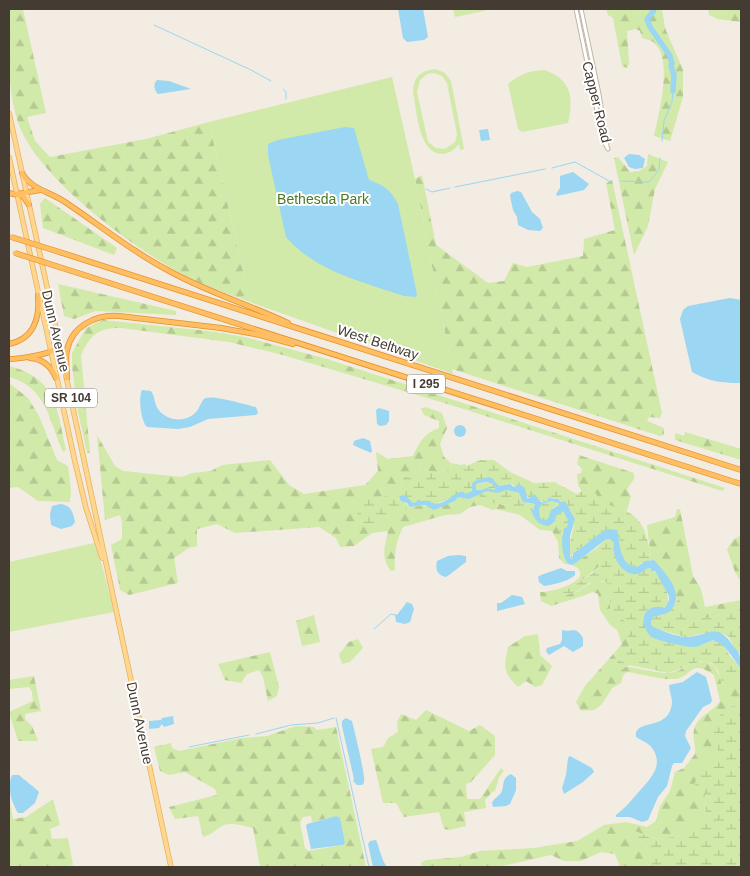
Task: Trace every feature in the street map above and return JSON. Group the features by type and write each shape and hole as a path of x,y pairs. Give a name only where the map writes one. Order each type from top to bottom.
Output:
{"highway":[{"path":"22,173 32,185 56,196 140,254 172,273 303,330"},
{"path":"17,194 42,190"},
{"path":"9,193 23,196 29,205"},
{"name":"West Beltway","path":"10,236 741,470"},
{"name":"West Beltway","path":"12,252 741,484"},
{"path":"9,344 24,338 34,327 39,314 38,295"},
{"path":"67,378 67,350 75,333 89,321 105,316 235,330 329,353"},
{"path":"26,358 50,352 56,345 57,335"},
{"path":"9,359 35,358 51,368 56,378"}],"main road":[{"name":"Dunn Avenue","path":"9,112 171,867"},
{"name":"Dunn Avenue","path":"9,157 75,462 86,508 109,580"},
{"path":"72,448 79,460 84,461"},
{"path":"75,462 87,472"}],"street":[{"name":"Capper Road","path":"576,9 603,140 608,149 599,94 581,9"},
{"path":"594,95 599,94"}],"green space":[{"path":"9,9 23,9 46,113 27,117 35,141 50,157 146,139 209,122 250,302 197,282 144,251 91,211 45,166 28,144 14,108 9,66"},
{"path":"453,9 486,9 455,17"},
{"path":"606,9 662,9 665,28 683,70 683,97 670,141 654,136 659,115 664,73 663,60 659,49 652,41 642,38 640,31 636,29 627,31 629,64 627,68 622,66 613,18 608,15"},
{"path":"708,9 741,9 741,22 718,19 709,15"},
{"path":"435,69 445,73 451,81 464,149 460,150 459,144 454,150 443,154 435,152 428,147 424,140 420,130 413,92 416,79 422,73","holes":["434,73 442,76 447,83 457,134 455,142 445,149 436,148 428,142 417,92 420,80 427,74"]},
{"path":"544,70 560,78 568,90 571,105 568,123 522,132 518,129 508,84 524,74"},
{"name":"Bethesda Park","path":"392,77 415,179 453,374 250,302 209,122"},
{"path":"648,154 668,162 655,189 648,226 634,255 614,158 618,157 630,172 639,171 647,166"},
{"path":"422,175 436,245 488,283 504,281 513,263 527,267 583,256 584,239 615,230 606,183 612,180 662,413 660,418 649,417 647,421 664,428 664,435 660,436 452,369 415,179"},
{"path":"45,198 117,248 114,255 43,228 40,204"},
{"path":"58,284 176,311 176,315 96,311 74,319 64,316"},
{"path":"103,320 208,331 245,337 327,359 725,488 722,491 451,405 283,355 229,342 121,328 106,329 96,334 88,342 81,355 90,453 87,453 77,407 72,353 86,328"},
{"path":"9,366 25,372 46,387 57,408 66,450 63,452 50,417 39,397 22,382 9,377"},
{"path":"9,383 28,398 39,416 57,460 68,466 71,490 70,502 38,501 18,487 9,488"},
{"path":"426,407 442,413 447,428 440,444 444,457 451,463 452,468 441,473 424,470 403,478 401,489 377,500 369,498 398,515 412,507 449,504 458,497 469,499 477,495 503,505 522,510 531,510 549,526 553,522 560,530 563,536 565,560 568,564 565,564 559,558 558,542 552,531 540,530 520,515 493,510 480,505 470,507 460,514 445,515 403,527 396,548 395,570 391,571 384,556 388,531 372,533 354,546 340,547 336,538 319,527 235,533 217,524 197,529 197,546 189,548 174,558 178,583 129,595 120,590 111,545 122,539 122,522 120,515 105,520 97,435 115,466 123,471 182,477 192,473 211,471 222,465 270,460 289,485 304,494 365,485 378,471 376,452 388,459 413,456 423,439 429,433 439,428 439,421 424,415 421,409"},
{"path":"685,432 741,449 741,460 675,440 675,433 684,436"},
{"path":"579,455 634,473 634,479 627,489 631,496 627,511 602,501 593,488 588,488 582,492 578,485 577,474 581,473 582,469 577,464"},
{"path":"480,460 494,460 510,472 534,483 554,482 577,494 588,488 593,488 597,495 607,504 631,514 637,519 645,533 651,560 641,563 637,567 632,566 622,556 619,537 604,531 572,554 572,559 570,544 574,519 565,501 561,502 558,499 548,498 548,501 532,499 512,484 499,486 492,478 474,481 470,493 438,503 403,501 410,507 398,515 365,527 358,517 357,503 369,498 377,500 401,489 403,478 424,470 441,473 452,468 451,463 465,464 467,466"},
{"path":"490,482 494,485 495,490 476,490 476,484"},
{"path":"507,490 519,493 526,503 535,504 533,510 516,510 507,505 493,503 477,495 487,491 499,492"},
{"path":"553,501 559,503 559,505 553,508 548,519 543,520 540,517 539,509 542,504"},
{"path":"677,509 680,509 693,576 701,589 705,607 741,600 741,607 729,614 701,618 689,624 683,614 680,600 677,600 675,589 654,560 651,560 647,525 675,517"},
{"path":"741,509 741,582 735,572 727,549 734,539 740,536"},
{"path":"560,511 563,511 569,521 562,534 553,522"},
{"path":"610,539 614,541 618,562 627,572 651,568 659,576 665,587 668,598 665,608 653,607 646,611 644,621 646,629 664,640 685,645 698,646 714,640 715,642 722,643 741,668 741,672 732,676 727,687 722,685 718,670 711,663 701,661 669,673 629,665 620,671 615,665 630,647 625,621 612,614 610,608 610,584 603,581 589,583 578,591 563,596 561,592 563,589 568,589 593,573 600,565 597,548 605,540"},
{"path":"94,543 102,565 114,612 9,632 9,562"},
{"path":"597,548 600,565 571,587 563,596 579,591 596,581 610,584 610,608 612,614 625,621 630,647 615,665 668,673 697,662 708,662 715,668 722,685 732,676 741,672 741,708 733,706 718,743 717,757 706,764 706,816 700,826 687,829 683,836 656,839 634,831 629,840 644,842 652,854 651,867 620,867 615,854 601,852 581,861 564,861 551,855 498,867 422,867 421,863 426,860 461,857 480,851 534,848 577,841 604,825 626,822 647,827 656,821 660,806 670,791 675,772 684,768 695,754 694,730 696,725 720,701 714,675 706,670 695,668 681,678 675,679 657,678 627,672 623,675 621,683 612,688 602,704 594,710 581,711 576,702 585,686 622,644 617,630 610,625 600,610 598,594 593,592 551,606 541,601 540,592 556,590 578,579 580,573 578,568 572,565"},
{"path":"677,600 680,600 683,614 689,623 701,618 729,614 741,607 741,655 733,646 729,637 722,633 705,633 686,637 652,626 653,617 668,613"},
{"path":"314,615 320,642 302,646 296,621"},
{"path":"538,634 540,655 552,666 542,685 535,687 526,681 518,687 509,677 506,669 508,647 525,636"},
{"path":"358,639 363,648 350,662 342,664 339,654 349,642"},
{"path":"270,652 279,687 277,696 268,701 263,677 259,670 247,674 241,683 225,680 218,664"},
{"path":"34,676 41,711 25,714 25,719 32,726 38,741 18,741 9,712 33,701 32,692 29,687 9,689 9,680"},
{"path":"733,706 741,708 741,867 651,867 652,854 644,842 628,840 634,831 656,839 683,836 687,829 700,825 706,816 705,794 694,784 706,764 717,757 718,743 713,732 722,711"},
{"path":"426,710 469,731 480,725 495,736 495,755 471,782 466,784 467,799 480,799 501,768 504,771 499,777 495,791 485,800 486,808 464,812 466,826 449,830 444,829 439,812 404,817 396,803 383,803 371,749 383,747 388,738 398,732 397,722 401,714 416,720"},
{"path":"296,726 314,727 317,730 336,727 366,867 260,867 253,828 227,824 203,837 198,816 175,819 169,807 217,795 215,789 185,772 169,775 160,771 154,747 171,743 172,748 179,751 242,738 267,736","holes":["311,816 312,822 336,816 345,843 343,845 308,851 305,848 300,823 303,817"]},
{"path":"9,798 13,819 26,817 53,799 60,825 50,829 52,839 68,838 73,865 62,867 9,867"}],"water":[{"path":"398,9 423,9 428,37 424,40 407,42 403,38"},
{"path":"157,80 169,81 191,89 158,94 154,87"},
{"path":"345,127 354,128 369,180 386,189 398,204 417,294 416,297 404,296 340,274 311,259 286,237 268,155 268,144 278,140"},
{"path":"488,129 490,140 481,141 479,130"},
{"path":"629,154 639,155 645,159 643,168 635,169 629,167 624,158"},
{"path":"573,172 589,184 584,190 557,196 556,194 560,188 560,176"},
{"path":"521,192 532,212 540,219 543,228 540,231 528,230 518,225 510,196 511,193"},
{"path":"730,298 741,300 741,383 715,381 703,378 692,372 680,319 683,310 688,306"},
{"path":"142,390 151,391 161,413 176,419 191,416 197,411 204,399 210,397 256,407 258,413 256,415 208,419 190,427 178,429 147,427 143,420 141,409 140,398"},
{"path":"379,408 389,411 389,421 386,425 380,426 377,424 376,410"},
{"path":"458,425 462,425 466,431 462,437 458,437 454,433 454,429"},
{"path":"363,438 370,441 371,453 353,445 354,441"},
{"path":"489,477 499,486 510,484 514,487 519,484 525,488 527,498 534,494 541,502 548,501 548,498 558,499 561,502 565,501 575,519 570,536 571,559 573,558 573,553 601,532 609,529 617,530 621,553 626,562 637,567 645,561 654,560 669,579 676,593 674,606 668,613 653,617 652,626 677,636 686,637 711,632 722,634 739,653 741,668 725,648 714,640 692,647 664,642 650,636 644,624 645,614 652,608 665,608 669,596 655,571 651,571 651,568 641,573 632,574 622,568 614,554 614,543 610,539 605,540 572,565 568,564 564,556 562,537 568,520 563,511 556,516 555,521 549,526 540,523 536,519 531,510 533,510 535,504 523,502 519,493 507,490 497,493 487,491 469,499 458,497 455,501 434,510 425,505 410,507 407,503 401,501 399,496 406,496 413,503 417,502 417,500 430,501 436,504 447,500 459,492 464,492 465,494 472,491 474,481","holes":["486,482 492,484 495,490 487,488 476,490 476,484","552,501 559,503 559,505 551,510 548,519 543,520 540,517 539,509 542,504"]},
{"path":"60,504 69,507 72,512 75,522 72,526 61,529 51,525 50,514 52,506"},
{"path":"448,556 466,556 466,562 446,577 439,573 436,566 437,561"},
{"path":"561,568 567,571 575,571 575,575 565,581 544,586 539,582 538,577 541,575"},
{"path":"512,595 522,597 525,604 497,611 497,603 501,603"},
{"path":"407,602 412,604 414,609 410,622 405,624 396,622 395,614 397,615"},
{"path":"562,630 578,632 583,638 583,646 573,652 564,646 549,655 546,651 547,648 560,644"},
{"path":"697,672 706,677 712,700 711,703 703,707 686,731 685,736 691,748 682,763 674,763 672,766 667,786 658,797 648,820 642,822 630,817 616,817 649,781 657,764 654,751 648,744 636,737 637,731 640,727 665,718 670,712 672,702 669,685 683,682"},
{"path":"173,716 174,724 164,727 162,724 159,728 149,729 149,721"},
{"path":"346,718 352,721 355,733 364,778 362,785 357,785 353,781 342,726 342,721"},
{"path":"570,756 592,768 594,772 583,782 564,794 562,788"},
{"path":"511,774 516,778 516,790 510,804 493,807 492,803 501,793 504,780"},
{"path":"12,775 19,775 39,792 35,803 23,813 18,813 13,804 10,790"},
{"path":"336,816 340,818 345,843 343,845 311,849 307,824"},
{"path":"376,840 387,867 373,867 368,844 370,841"}],"waterway":[{"path":"654,9 647,19 650,27 670,56 674,75 673,91"},
{"path":"154,25 271,81"},
{"path":"283,89 286,92 286,99"},
{"path":"662,141 664,121 672,102 673,91"},
{"path":"621,181 649,182 659,170 660,158"},
{"path":"552,168 575,162 611,182"},
{"path":"455,187 545,169"},
{"path":"426,189 432,192 450,188"},
{"path":"374,629 391,614 395,615"},
{"path":"256,734 291,725 318,723 334,718"},
{"path":"336,718 369,867"},
{"path":"189,747 249,735"}]}
